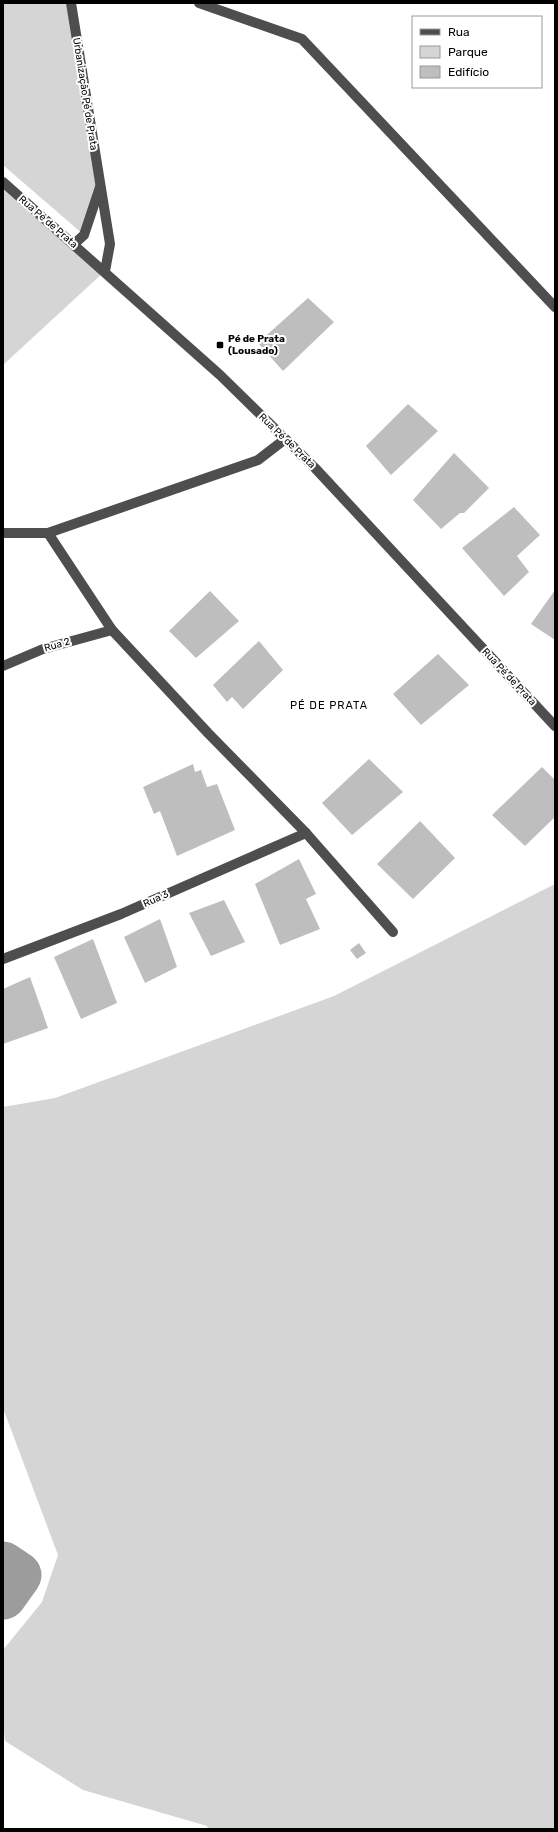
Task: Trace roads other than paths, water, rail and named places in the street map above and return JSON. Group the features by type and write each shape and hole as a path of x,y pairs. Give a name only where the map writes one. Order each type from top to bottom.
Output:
{"street":[{"name":"Urbanização Pé de Prata","path":"71,3 110,244 105,271"},
{"path":"199,3 302,39 555,307"},
{"name":"Rua Pé de Prata","path":"3,182 105,271 220,375 284,440 315,468 553,723"},
{"path":"74,244 84,235 100,185"},
{"path":"3,533 48,533 258,460 284,440"},
{"path":"48,533 112,630 208,733 306,833 393,932"},
{"name":"Rua 2","path":"3,666 43,649 112,630"},
{"name":"Rua 3","path":"3,959 121,914 306,833"}],"waterway":[{"path":"3,1565 18,1575 3,1596"}],"place":[{"name":"Pé de Prata (Lousado)","path":"220,345"}],"district":[{"name":"PÉ DE PRATA","path":"329,705"}]}
